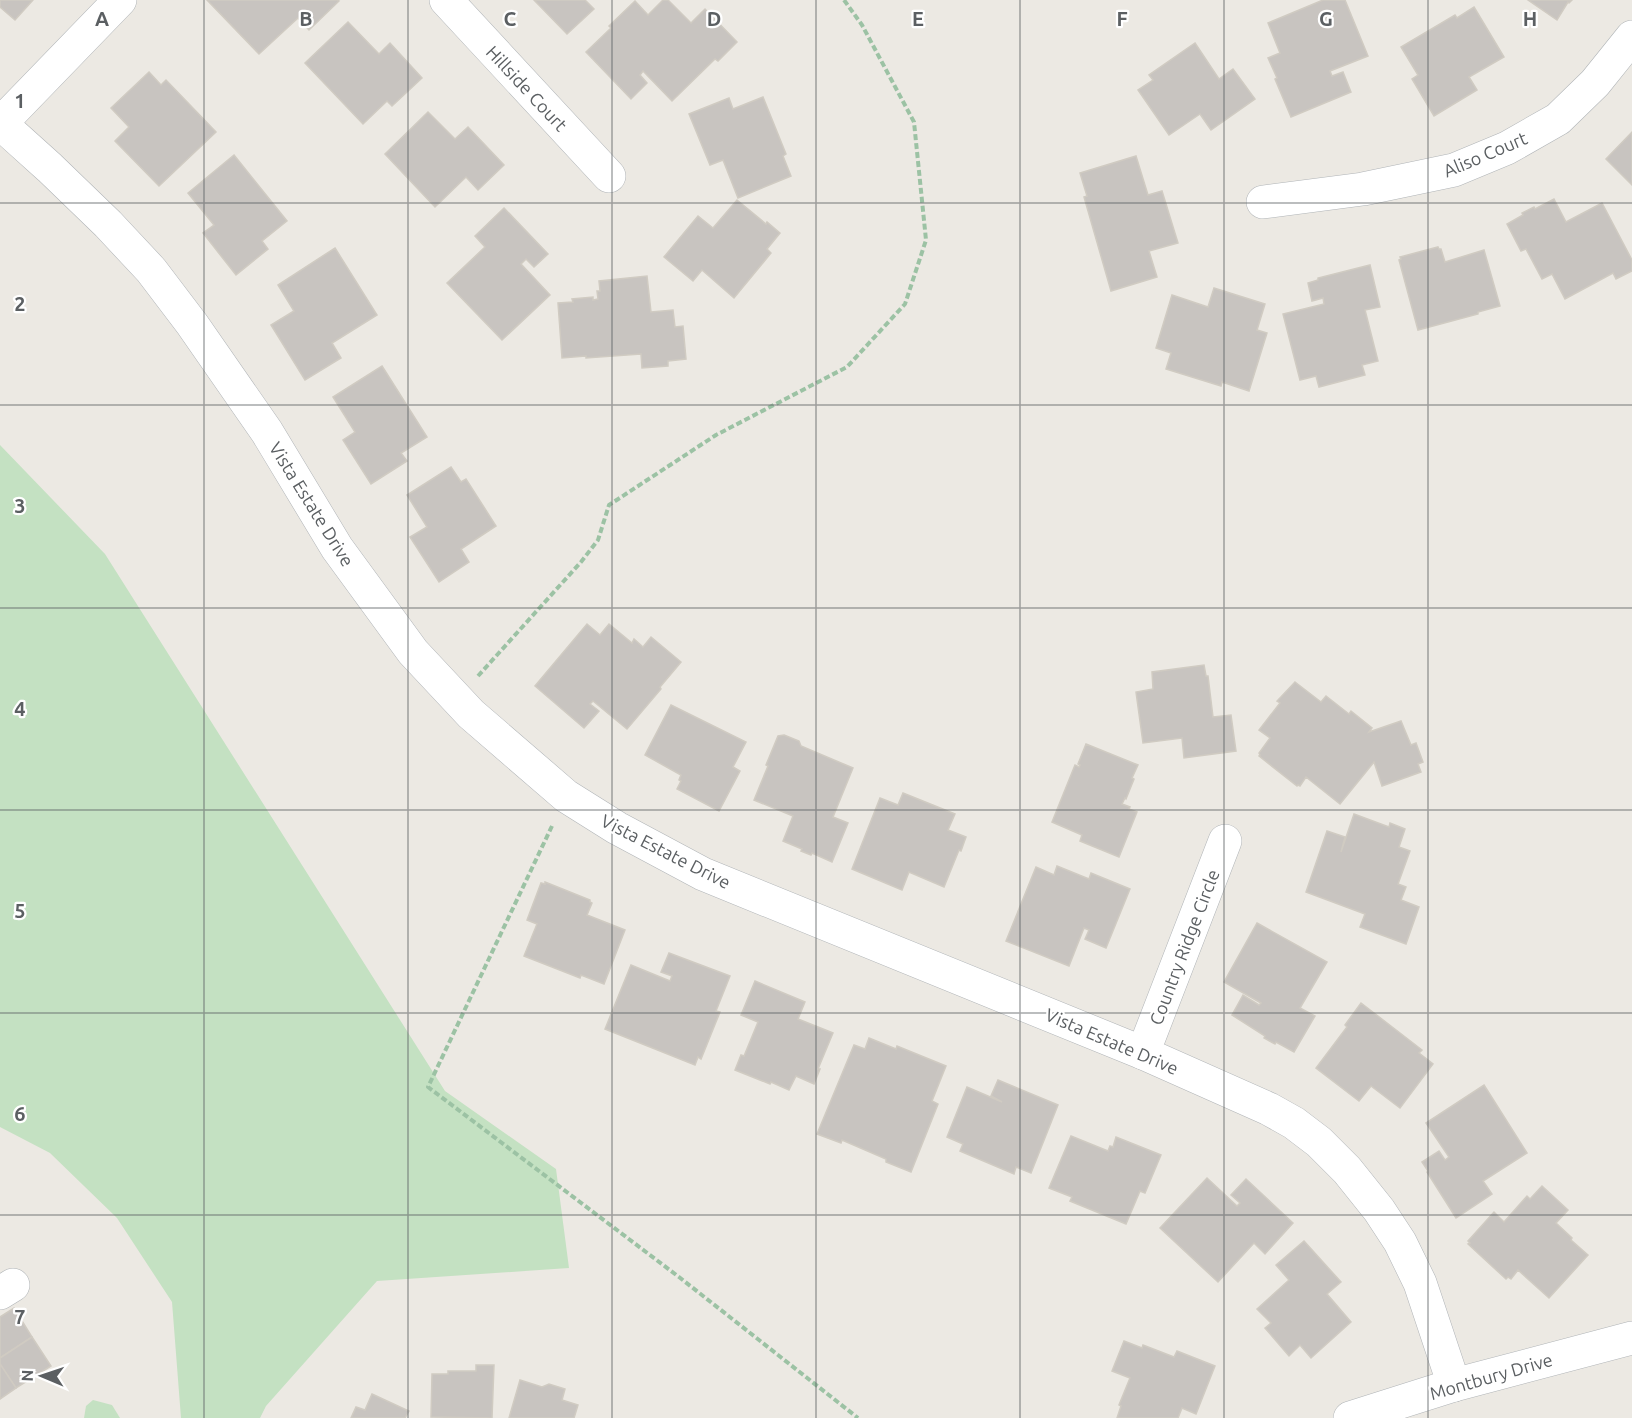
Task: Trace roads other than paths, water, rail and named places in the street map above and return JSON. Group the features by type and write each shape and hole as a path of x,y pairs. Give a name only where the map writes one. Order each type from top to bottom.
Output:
{"street":[{"path":"0,123 120,0"},
{"name":"Hillside Court","path":"446,0 609,176"},
{"name":"Aliso Court","path":"1263,202 1363,189 1454,170 1507,148 1558,119 1595,83 1632,37"},
{"name":"Vista Estate Drive","path":"0,123 50,168 151,270 192,324 267,432 337,548 413,652 471,714 566,796 616,828 703,874 1143,1053 1269,1109 1294,1123 1319,1142 1347,1170 1379,1210 1400,1242 1420,1283 1454,1385"},
{"name":"Country Ridge Circle","path":"1143,1053 1225,841"},
{"name":"Montbury Drive","path":"1350,1418 1454,1385 1632,1338"}]}
